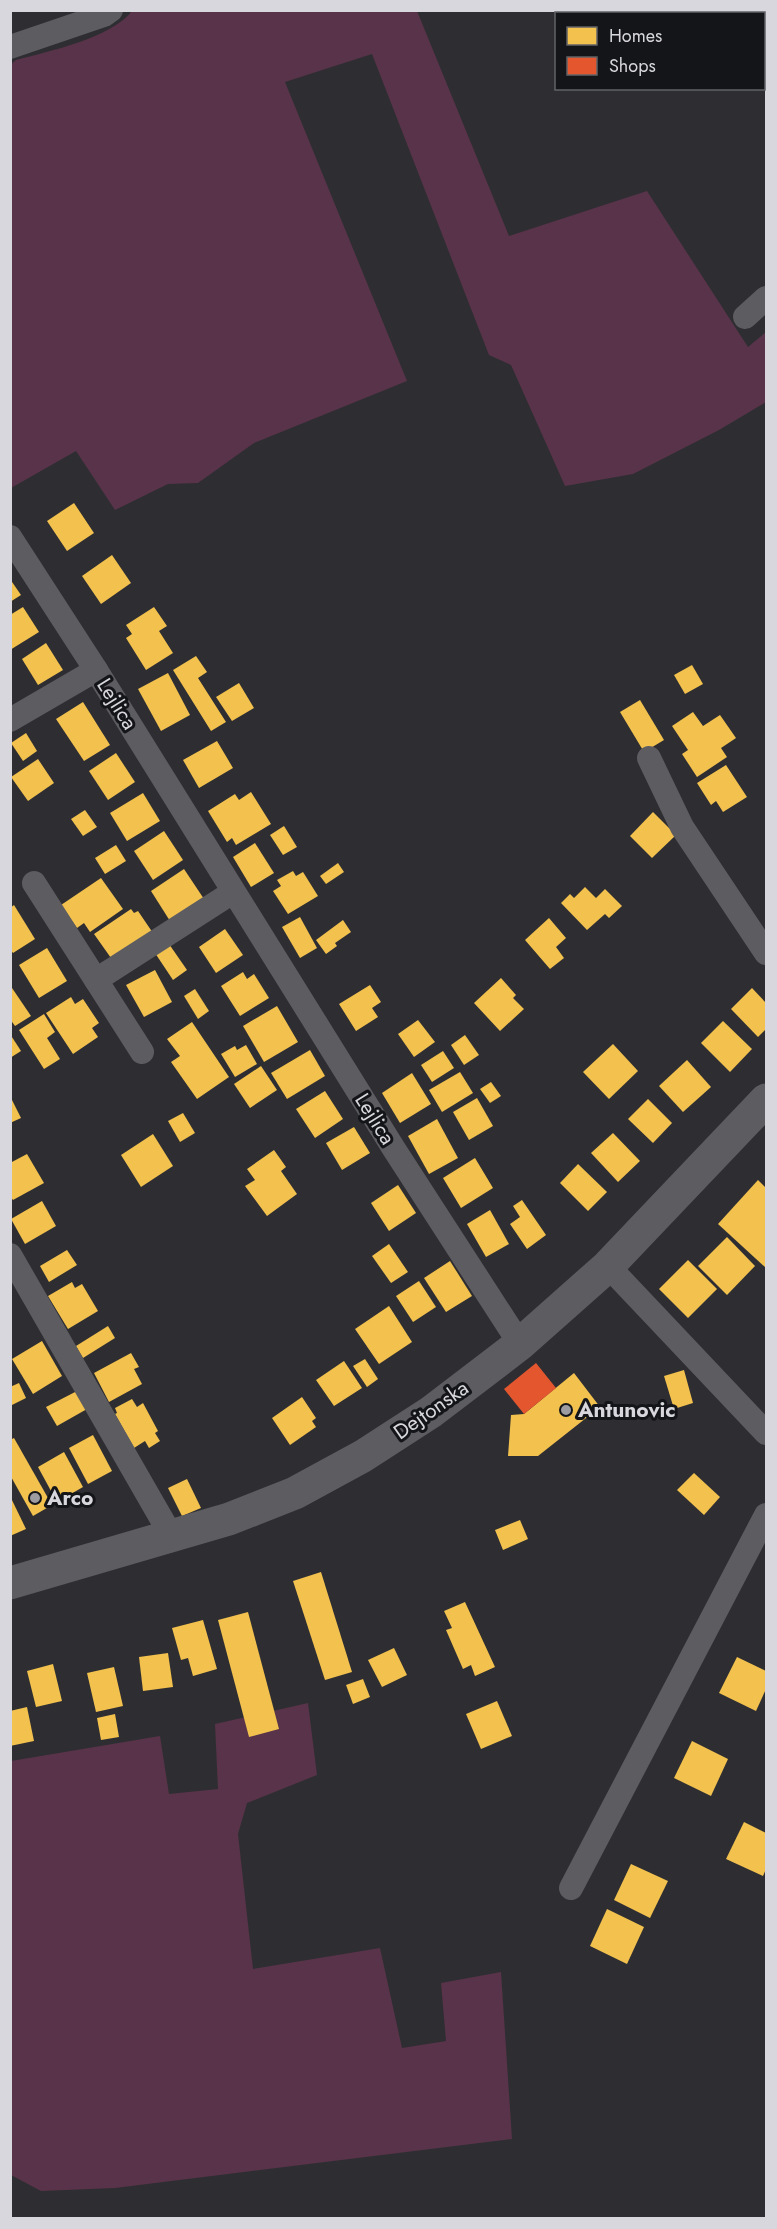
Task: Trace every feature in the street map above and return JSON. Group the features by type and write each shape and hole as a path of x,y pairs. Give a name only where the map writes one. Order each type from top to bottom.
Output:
{"main road":[{"name":"Dejtonska","path":"10,1583 229,1519 295,1492 363,1456 431,1412 520,1344 609,1266 766,1100"}],"street":[{"path":"10,47 104,15 111,10"},
{"path":"745,317 766,297"},
{"name":"Lejlica","path":"10,537 96,670 388,1139 520,1344"},
{"name":"Lejlica","path":"10,720 96,670"},
{"path":"649,758 682,827 766,953"},
{"path":"34,883 142,1052"},
{"path":"96,980 233,892"},
{"path":"10,1255 172,1537"},
{"path":"609,1266 766,1433"},
{"path":"571,1888 766,1515"}],"shaded area":[{"path":"132,11 417,11 509,236 647,191 748,347 766,332 766,402 719,430 633,474 565,486 511,365 489,355 372,54 285,82 407,381 254,443 198,483 168,484 115,510 76,451 11,488 11,64 16,60 62,48 95,36 110,29"},
{"path":"308,1703 317,1775 247,1803 238,1834 253,1969 380,1948 402,2048 446,2041 441,1983 501,1972 512,2139 115,2188 41,2191 11,2175 11,1761 160,1736 169,1794 218,1789 215,1724"}],"building: Homes":[{"path":"74,503 94,533 67,551 47,521"},
{"path":"112,555 131,583 101,604 82,576"},
{"path":"10,579 21,595 10,602"},
{"path":"23,607 39,632 10,650 10,615"},
{"path":"154,607 167,626 159,631 173,653 146,670 126,638 132,634 126,625"},
{"path":"46,643 63,670 38,685 22,659"},
{"path":"196,656 207,672 198,678 226,722 211,731 173,670"},
{"path":"692,665 703,684 685,694 674,675"},
{"path":"168,673 190,715 161,731 138,689"},
{"path":"239,683 254,708 232,721 216,697"},
{"path":"640,700 664,740 644,752 620,712"},
{"path":"83,702 110,745 84,761 56,719"},
{"path":"693,712 703,726 720,715 736,738 721,748 727,757 697,777 682,754 688,750 672,726"},
{"path":"26,733 37,751 23,761 11,743"},
{"path":"217,741 233,768 199,788 183,760"},
{"path":"116,753 135,782 108,800 89,771"},
{"path":"38,759 54,783 28,801 11,777"},
{"path":"726,765 747,797 723,812 716,801 711,805 697,783"},
{"path":"251,792 271,824 236,845 232,838 227,842 208,811 235,794 239,800"},
{"path":"143,793 160,821 127,841 110,813"},
{"path":"85,810 97,827 83,836 71,819"},
{"path":"653,812 676,835 652,858 630,836"},
{"path":"284,826 297,847 283,855 270,835"},
{"path":"164,831 183,860 153,880 134,851"},
{"path":"255,843 274,873 251,887 233,857"},
{"path":"116,845 126,861 105,874 95,858"},
{"path":"338,863 344,872 326,884 320,876"},
{"path":"184,869 204,899 170,921 151,891"},
{"path":"293,871 296,876 303,872 318,896 288,914 273,891 281,886 277,880"},
{"path":"101,878 123,909 90,932 84,923 77,928 61,905"},
{"path":"585,887 596,898 605,889 622,906 609,918 605,914 587,930 561,903 570,894 574,898"},
{"path":"14,905 35,939 13,953 10,949 10,908"},
{"path":"131,909 134,913 138,911 155,936 111,958 94,934"},
{"path":"300,917 317,948 300,958 282,927"},
{"path":"549,918 566,938 556,947 564,958 550,969 525,940"},
{"path":"343,920 351,932 335,943 337,946 326,954 316,940"},
{"path":"225,929 243,955 216,973 199,947"},
{"path":"169,944 187,970 173,980 155,953"},
{"path":"47,948 67,981 39,998 19,965"},
{"path":"155,970 172,1002 144,1017 126,985"},
{"path":"243,972 247,979 254,974 269,998 240,1016 221,986"},
{"path":"501,978 516,995 513,998 524,1009 500,1031 474,1003"},
{"path":"10,985 31,1016 15,1026 10,1019"},
{"path":"370,985 381,1002 372,1008 378,1017 356,1031 339,1004"},
{"path":"752,988 766,1003 766,1029 758,1037 731,1009"},
{"path":"195,989 209,1011 198,1019 184,996"},
{"path":"71,997 75,1004 83,999 99,1023 92,1028 98,1037 73,1054 46,1013"},
{"path":"277,1006 298,1042 264,1062 243,1026"},
{"path":"44,1014 55,1032 47,1038 60,1059 44,1069 19,1030"},
{"path":"418,1020 435,1042 414,1057 398,1034"},
{"path":"723,1021 752,1049 730,1072 701,1043"},
{"path":"192,1022 229,1077 197,1099 171,1062 180,1056 167,1039"},
{"path":"10,1034 21,1051 10,1058"},
{"path":"465,1035 479,1055 464,1065 451,1045"},
{"path":"613,1044 638,1071 609,1099 583,1072"},
{"path":"246,1045 257,1064 235,1077 221,1054 235,1046 237,1050"},
{"path":"310,1050 325,1076 287,1099 271,1073"},
{"path":"443,1051 454,1068 432,1082 421,1065"},
{"path":"687,1060 711,1087 683,1112 659,1086"},
{"path":"261,1066 277,1090 250,1108 234,1084"},
{"path":"460,1072 473,1093 442,1112 429,1090"},
{"path":"412,1073 431,1104 400,1123 382,1093"},
{"path":"491,1082 501,1096 490,1103 480,1089"},
{"path":"325,1091 343,1119 315,1138 296,1109"},
{"path":"10,1096 21,1118 10,1123"},
{"path":"477,1098 493,1126 469,1140 453,1112"},
{"path":"648,1099 672,1123 653,1143 628,1119"},
{"path":"183,1113 195,1133 180,1142 168,1121"},
{"path":"437,1119 458,1158 429,1174 408,1136"},
{"path":"354,1127 370,1153 342,1170 326,1143"},
{"path":"613,1133 640,1161 618,1182 591,1153"},
{"path":"153,1134 173,1166 141,1187 121,1155"},
{"path":"274,1150 286,1167 281,1171 297,1194 267,1216 245,1186 255,1180 247,1169"},
{"path":"27,1154 44,1183 13,1200 10,1196 10,1163"},
{"path":"475,1158 493,1188 461,1208 443,1178"},
{"path":"578,1164 607,1192 588,1211 560,1183"},
{"path":"758,1180 766,1188 766,1268 718,1224"},
{"path":"398,1185 416,1213 389,1231 371,1203"},
{"path":"522,1200 546,1235 527,1249 510,1224 520,1217 513,1206"},
{"path":"42,1201 56,1226 25,1244 11,1219"},
{"path":"490,1210 509,1244 486,1257 467,1224"},
{"path":"727,1237 755,1266 727,1295 698,1266"},
{"path":"389,1244 408,1272 391,1283 372,1256"},
{"path":"67,1250 77,1265 49,1282 40,1266"},
{"path":"688,1260 717,1289 688,1318 659,1289"},
{"path":"450,1261 472,1296 446,1312 424,1278"},
{"path":"419,1281 436,1307 413,1322 396,1296"},
{"path":"72,1282 75,1288 82,1284 98,1311 68,1329 48,1296"},
{"path":"389,1306 412,1342 379,1364 355,1329"},
{"path":"108,1326 115,1338 83,1358 76,1346"},
{"path":"42,1341 62,1376 33,1394 12,1359"},
{"path":"131,1353 139,1367 134,1369 142,1384 109,1402 94,1373"},
{"path":"365,1359 378,1379 367,1387 353,1366"},
{"path":"344,1361 362,1388 334,1406 316,1380"},
{"path":"684,1370 693,1403 674,1409 664,1376"},
{"path":"574,1373 600,1407 538,1456 508,1456 511,1415 524,1414"},
{"path":"19,1383 26,1398 10,1406 10,1387"},
{"path":"77,1391 87,1409 57,1426 46,1407"},
{"path":"302,1397 316,1418 312,1421 316,1427 290,1445 272,1418"},
{"path":"132,1399 137,1407 143,1403 158,1431 155,1433 160,1441 149,1448 145,1441 134,1448 115,1414 117,1413 115,1408"},
{"path":"93,1435 112,1471 88,1484 69,1448"},
{"path":"14,1438 52,1505 33,1516 10,1475 10,1440"},
{"path":"64,1452 83,1487 57,1502 38,1467"},
{"path":"694,1473 720,1497 704,1515 677,1490"},
{"path":"187,1479 201,1508 182,1516 168,1488"},
{"path":"10,1496 26,1529 10,1536"},
{"path":"520,1520 528,1539 503,1550 495,1530"},
{"path":"321,1572 352,1672 325,1680 293,1581"},
{"path":"465,1602 495,1667 475,1676 471,1665 463,1669 446,1630 452,1628 444,1611"},
{"path":"248,1612 279,1729 249,1737 218,1620"},
{"path":"203,1620 217,1669 193,1676 188,1658 181,1660 172,1628"},
{"path":"394,1648 407,1675 382,1687 368,1660"},
{"path":"168,1653 173,1687 143,1691 139,1657"},
{"path":"737,1657 766,1671 766,1689 756,1711 719,1693"},
{"path":"53,1664 62,1701 36,1707 27,1671"},
{"path":"114,1667 123,1706 96,1712 87,1673"},
{"path":"363,1679 370,1697 353,1704 346,1685"},
{"path":"497,1701 512,1736 481,1749 466,1714"},
{"path":"27,1707 34,1741 10,1746 10,1711"},
{"path":"115,1714 119,1737 101,1740 97,1718"},
{"path":"692,1741 728,1759 711,1796 674,1778"},
{"path":"744,1822 766,1833 766,1869 763,1876 726,1859"},
{"path":"631,1864 668,1881 650,1918 614,1900"},
{"path":"607,1909 644,1927 627,1964 590,1946"}],"building: Shops":[{"path":"536,1363 556,1388 524,1414 504,1389"}],"building: Public":[{"path":"742,10 766,10 766,90 765,12 742,12"}],"place":[{"name":"Antunovic","path":"566,1410"},
{"name":"Arco","path":"35,1498"}]}
